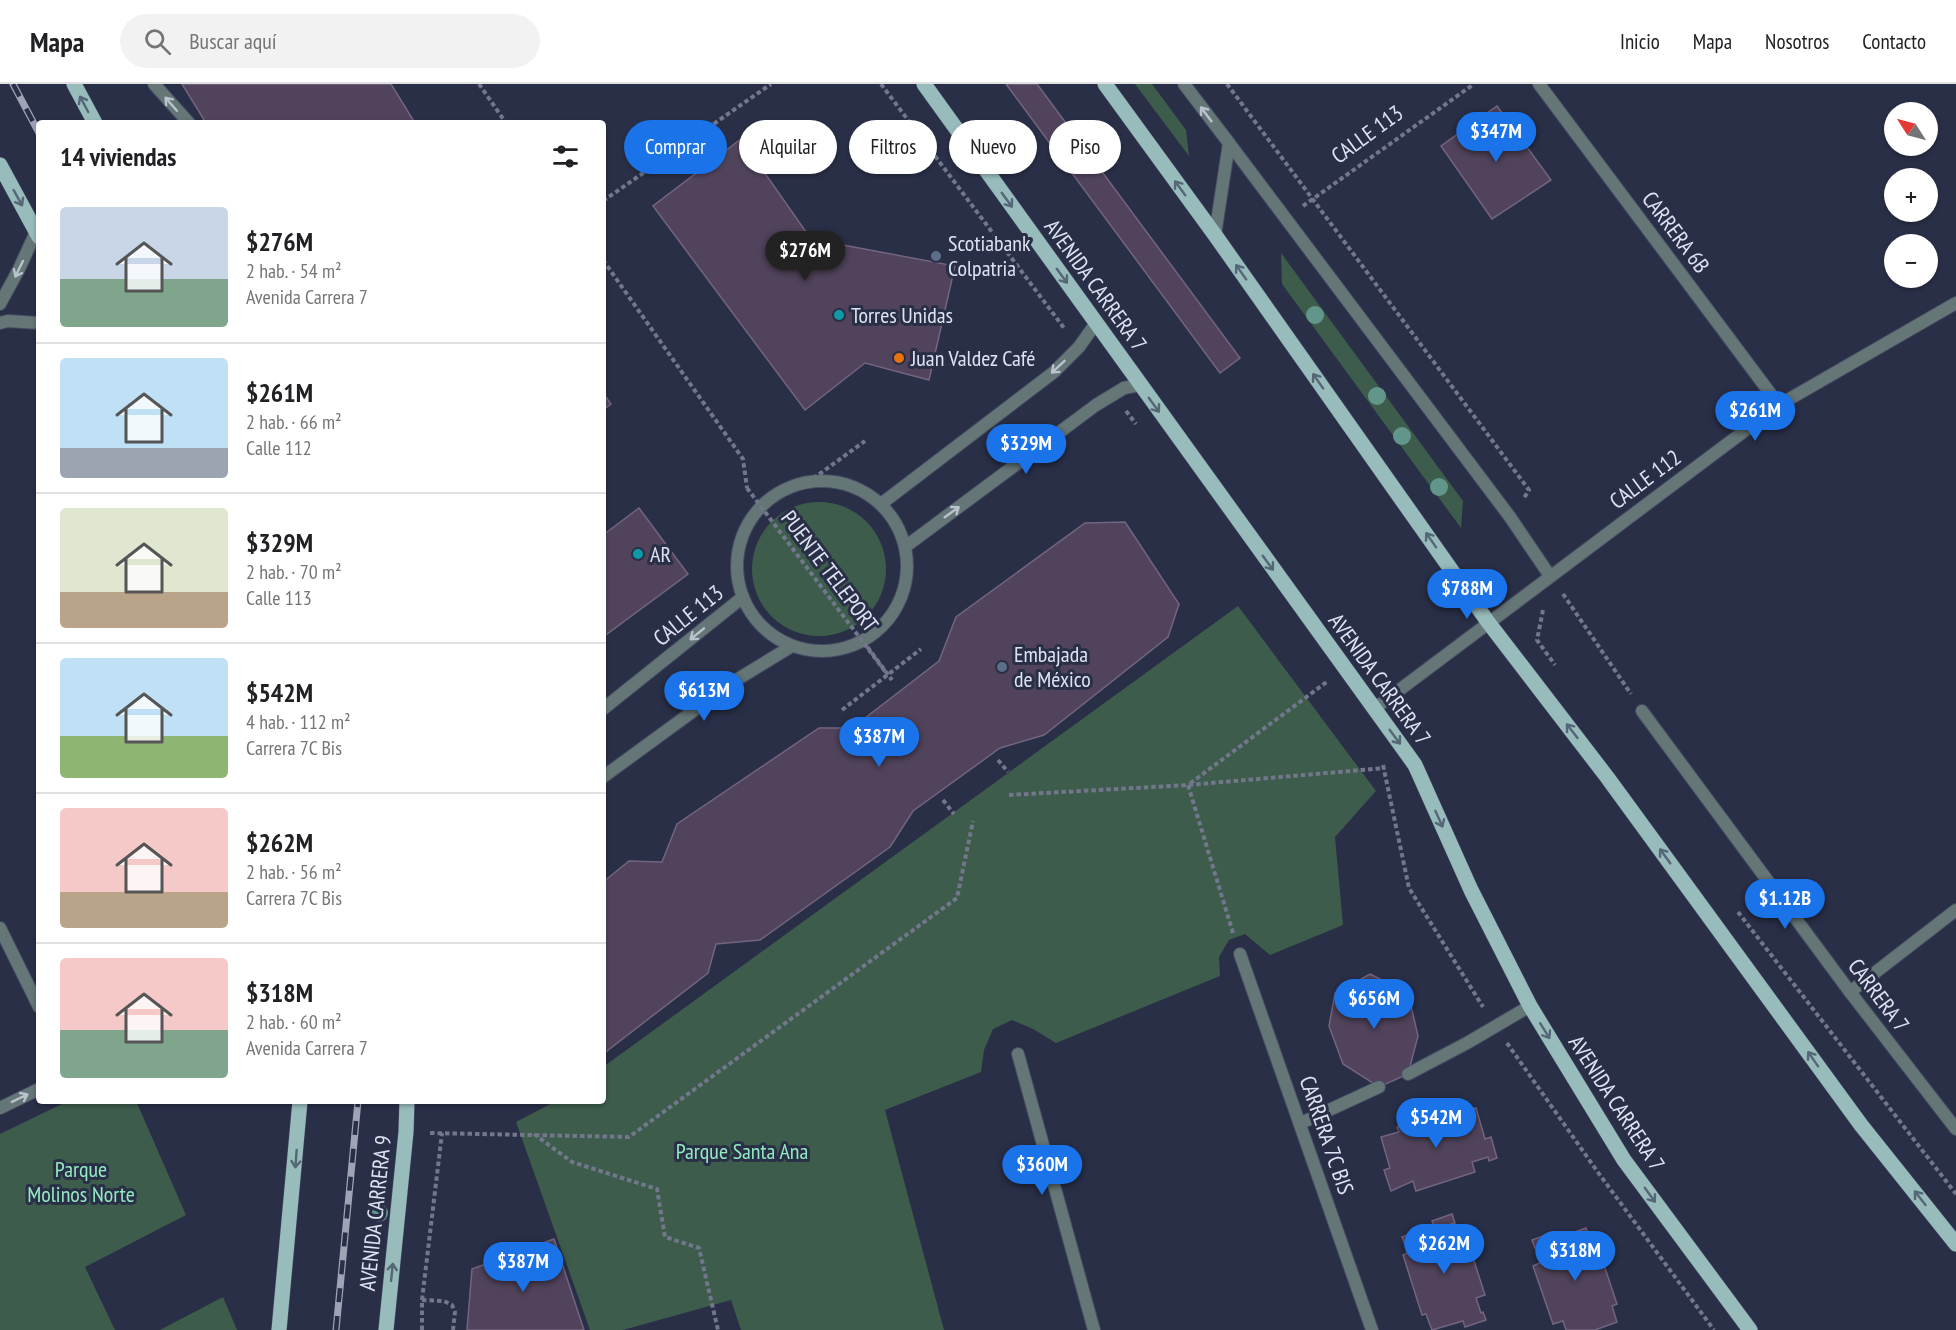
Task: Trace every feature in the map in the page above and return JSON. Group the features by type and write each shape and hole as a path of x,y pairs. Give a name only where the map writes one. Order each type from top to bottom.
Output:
{"main road":[{"path":"74,84 93,120"},
{"name":"AVENIDA CARRERA 7","path":"924,84 1416,765 1471,890 1530,1006 1624,1160 1750,1330"},
{"path":"1105,84 1215,235 1488,622 1607,777 1861,1125 1956,1244"},
{"path":"0,165 36,230"},
{"path":"279,1330 300,1104"},
{"name":"AVENIDA CARRERA 9","path":"386,1330 407,1104"}],"street":[{"path":"154,84 186,120"},
{"path":"1184,84 1510,517 1550,576"},
{"name":"CARRERA 6B","path":"1539,84 1779,405"},
{"path":"1215,235 1229,143"},
{"path":"0,304 36,238"},
{"name":"CALLE 112","path":"1374,709 1779,405 1956,303"},
{"path":"0,323 8,321 36,323"},
{"path":"881,504 1054,372 1079,347 1096,323"},
{"path":"905,547 1096,405 1124,388 1140,385"},
{"path":"833,482 859,489 881,504 896,524 905,547 907,568 903,590 895,610 881,628 863,641 840,649 816,651 792,646 771,635 754,618 743,597 737,573 739,548 748,525 763,505 783,491 807,483 833,482"},
{"name":"CALLE 113","path":"606,707 743,597"},
{"path":"606,775 733,682 792,646"},
{"name":"CARRERA 7","path":"1642,711 1850,992 1956,1129"},
{"path":"1850,992 1956,910"},
{"path":"0,928 36,1001"},
{"name":"CARRERA 7C BIS","path":"1240,954 1372,1330"},
{"path":"1408,1074 1530,1006"},
{"path":"1017,1054 1095,1330"},
{"path":"1301,1123 1379,1087"},
{"path":"0,1108 36,1090"}],"path":[{"path":"479,84 504,120"},
{"path":"606,199 771,84"},
{"path":"881,84 1079,347"},
{"path":"1227,84 1529,490 1510,517"},
{"name":"CALLE 113","path":"1285,219 1474,84"},
{"name":"PUENTE TELEPORT","path":"606,264 743,459 747,488 887,674"},
{"path":"1114,394 1143,432"},
{"path":"807,483 865,441"},
{"path":"1550,576 1537,640 1557,668"},
{"path":"1550,576 1642,711"},
{"path":"863,641 892,680"},
{"path":"842,710 921,649"},
{"path":"1188,785 1330,679 1336,689"},
{"path":"1378,758 1384,768 1410,888 1495,1026 1597,1171 1714,1330"},
{"path":"998,760 1008,772"},
{"path":"1009,795 1188,785 1416,765"},
{"path":"1188,785 1240,954"},
{"path":"943,800 954,814"},
{"path":"406,1132 629,1137 957,898 973,821"},
{"path":"1737,910 1956,1194"},
{"path":"422,1330 422,1300 442,1133"},
{"path":"533,1134 572,1162 657,1189 665,1237 699,1248 718,1330"},
{"path":"422,1300 444,1301 452,1305 455,1312 453,1330"}],"green space":[{"path":"1135,84 1152,84 1186,130 1189,156"},
{"path":"1281,253 1463,501 1461,528 1282,284"},
{"path":"819,502 844,508 866,522 880,544 886,569 880,594 866,616 844,630 819,636 794,630 772,616 758,594 752,569 758,544 772,522 794,508"},
{"name":"Parque Santa Ana","path":"1238,606 1376,791 1335,837 1343,925 1270,955 1245,934 1229,940 1219,957 1220,976 1056,1043 1012,1020 993,1029 984,1050 981,1072 885,1110 944,1330 741,1330 731,1300 623,1330 590,1330 516,1122 550,1104 606,1104 606,1065"},
{"name":"Parque Molinos Norte","path":"62,1104 137,1104 186,1215 85,1267 115,1330 0,1330 0,1134"},
{"path":"223,1297 237,1330 160,1330"}],"building":[{"path":"182,84 391,84 413,120 204,120"},
{"path":"1006,84 1037,84 1064,120 1049,120 1049,142 1037,126 1037,120 1033,120"},
{"path":"1497,106 1551,180 1492,219 1441,146"},
{"name":"Torres Unidas","path":"739,141 739,174 766,174 811,239 955,266 929,380 865,363 805,410 653,206 695,174 727,174 727,150"},
{"path":"1073,174 1104,174 1240,358 1220,373"},
{"path":"606,397 611,404 606,408"},
{"name":"AR","path":"639,508 688,574 606,635 606,533"},
{"path":"1125,522 1179,604 1168,637 1044,735 1000,748 913,811 890,847 760,940 716,944 708,973 606,1052 606,880 629,861 662,862 677,824 819,728 852,728 939,661 956,617 1085,523"},
{"path":"1370,974 1408,993 1418,1036 1408,1074 1379,1087 1343,1064 1329,1026 1335,993"},
{"path":"1457,1108 1459,1113 1476,1108 1485,1139 1491,1137 1497,1158 1489,1161 1488,1157 1472,1162 1475,1172 1416,1191 1413,1181 1391,1191 1384,1170 1390,1168 1381,1137 1399,1132 1397,1127"},
{"path":"1452,1214 1455,1223 1451,1224 1457,1239 1466,1236 1485,1295 1476,1298 1486,1320 1465,1327 1463,1321 1432,1330 1426,1314 1422,1315 1403,1255 1408,1253 1402,1237 1434,1226 1432,1221"},
{"path":"1586,1228 1592,1246 1597,1244 1617,1304 1612,1306 1617,1322 1595,1330 1566,1330 1563,1321 1553,1324 1533,1266 1542,1262 1532,1240 1552,1233 1555,1239"},
{"path":"554,1239 584,1330 467,1330 472,1269"}],"railway":[{"path":"13,84 36,127"},
{"path":"336,1330 358,1104"}],"place":[{"name":"Scotiabank Colpatria","path":"936,256"},
{"name":"Torres Unidas","path":"839,315"},
{"name":"Juan Valdez Café","path":"899,358"},
{"name":"AR","path":"638,554"},
{"name":"Embajada de México","path":"1002,667"}]}
